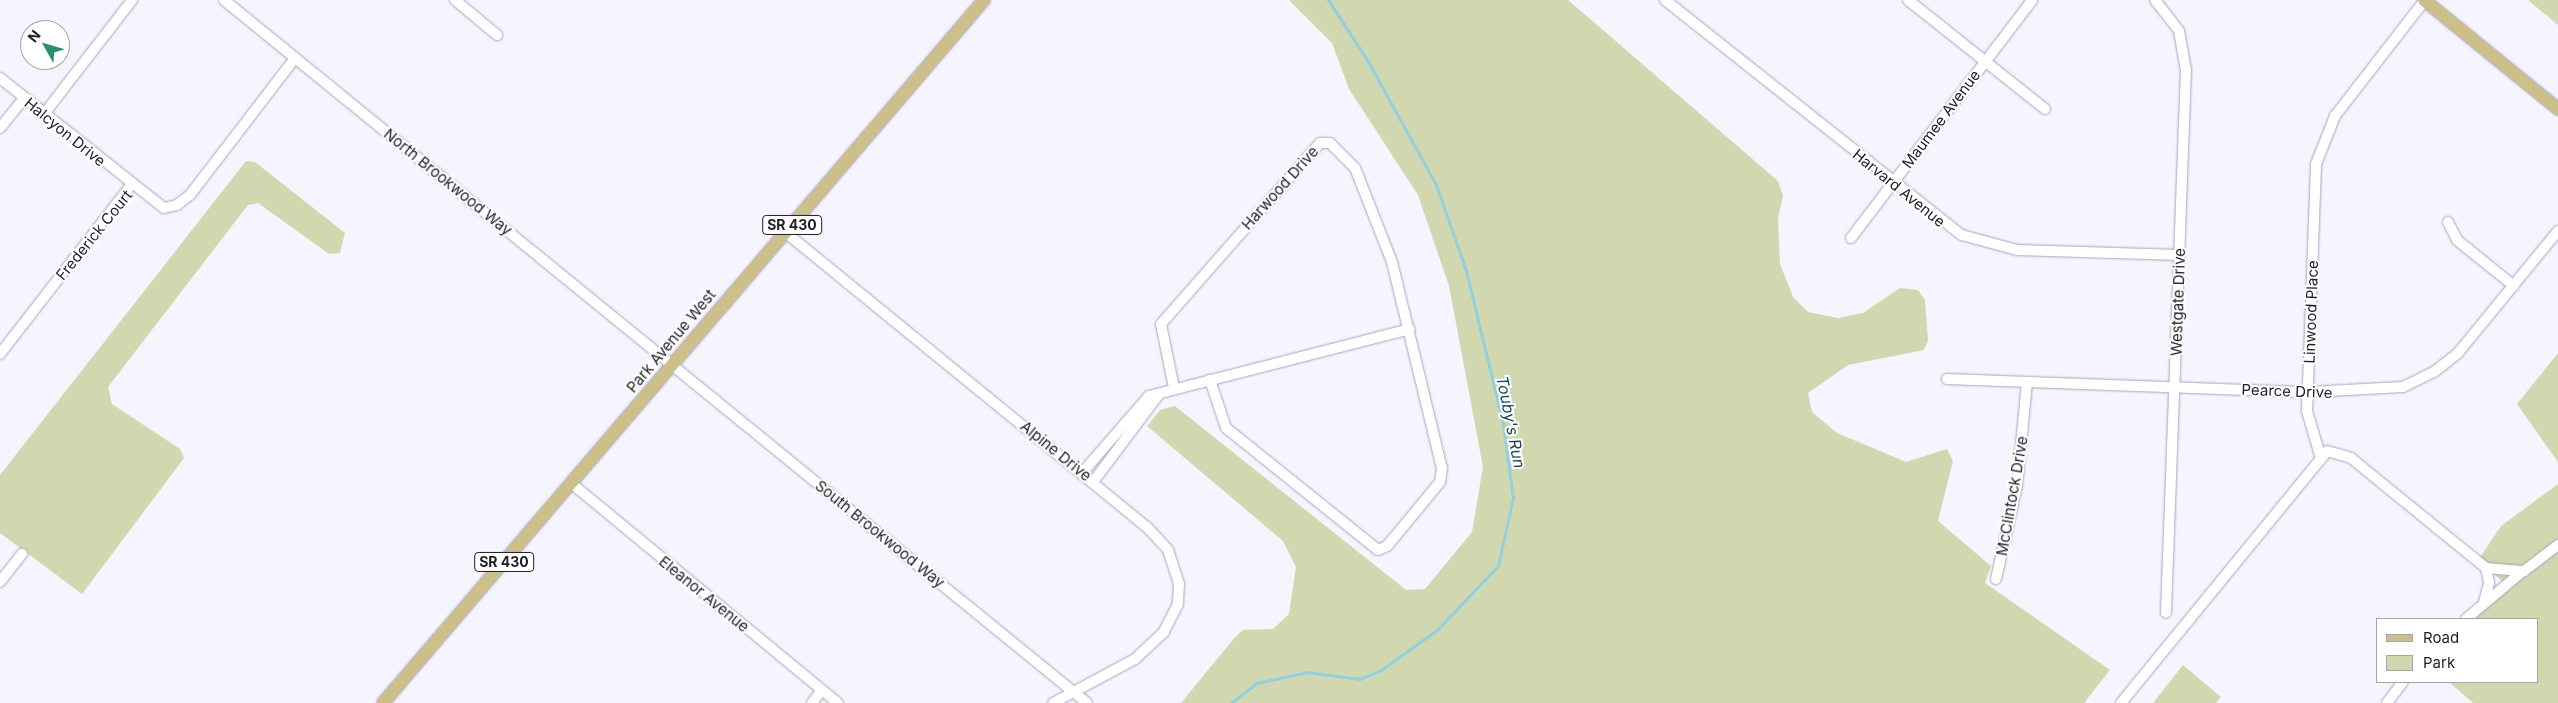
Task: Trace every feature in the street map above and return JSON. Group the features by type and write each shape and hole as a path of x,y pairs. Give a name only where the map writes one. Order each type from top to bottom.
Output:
{"main road":[{"name":"Park Avenue West","path":"383,703 984,0"},
{"path":"2424,0 2558,109"}],"street":[{"path":"44,114 132,0"},
{"name":"North Brookwood Way","path":"224,0 673,364"},
{"path":"455,0 497,35"},
{"name":"Harvard Avenue","path":"1665,0 1951,229 1986,245 2017,250 2180,255"},
{"path":"1908,0 2045,109"},
{"name":"Maumee Avenue","path":"1851,238 2032,0"},
{"name":"Westgate Drive","path":"2154,0 2179,31 2185,53 2180,255 2166,613"},
{"name":"Linwood Place","path":"2320,455 2308,418 2308,392 2320,151 2335,116 2424,0"},
{"name":"Frederick Court","path":"0,354 131,186 164,208 184,201 295,58"},
{"name":"Halcyon Drive","path":"0,78 131,186"},
{"path":"0,128 24,98"},
{"name":"Harwood Drive","path":"1174,388 1161,324 1325,141 1355,168 1387,248 1410,329 1442,476 1382,550 1373,548 1226,428 1210,380"},
{"path":"2448,222 2457,240 2514,286"},
{"name":"Pearce Drive","path":"1947,379 2308,392 2378,391 2419,380 2458,353 2558,231"},
{"name":"Alpine Drive","path":"786,232 1094,482 1161,540 1177,571 1179,594 1170,624 1147,651 1073,692"},
{"path":"1082,473 1135,407 1159,394 1174,388 1410,329"},
{"name":"South Brookwood Way","path":"673,364 1087,703"},
{"name":"McClintock Drive","path":"1996,579 2017,486 2027,383"},
{"path":"1094,482 1159,394"},
{"path":"2121,703 2320,455 2333,450 2347,455 2483,566 2524,570"},
{"name":"Eleanor Avenue","path":"571,483 838,703"},
{"path":"2467,618 2524,570 2558,545"},
{"path":"0,582 22,554"},
{"path":"2482,605 2489,589 2483,566"},
{"path":"2387,703 2402,683"},
{"path":"812,703 822,690"},
{"path":"1053,703 1073,692"}],"green space":[{"path":"1289,0 1568,0 1778,181 1783,196 1778,218 1780,264 1793,297 1808,312 1838,318 1863,313 1900,288 1918,290 1925,300 1928,341 1924,350 1848,365 1808,393 1812,412 1837,433 1906,462 1947,449 1953,461 1938,521 1991,566 1985,583 2110,670 2084,703 1181,703 1243,630 1273,629 1289,614 1296,567 1283,541 1147,426 1160,410 1175,406 1406,590 1425,589 1472,532 1483,467 1449,286 1418,195 1349,89 1332,43"},
{"path":"2528,0 2558,0 2558,25"},
{"path":"246,161 255,162 345,233 340,253 329,254 258,203 248,205 108,387 112,404 180,449 184,458 82,594 0,533 0,475"},
{"path":"2558,353 2558,462 2517,404"},
{"path":"2558,484 2558,703 2473,703 2450,683 2538,683 2538,618 2475,618 2510,589 2479,559 2501,526"},
{"path":"2183,665 2221,697 2216,703 2153,703"}],"waterway":[{"name":"Touby's Run","path":"1231,703 1257,683 1307,672 1360,679 1381,670 1437,630 1498,566 1513,498 1503,424 1466,271 1436,185 1367,60 1328,0"}]}
